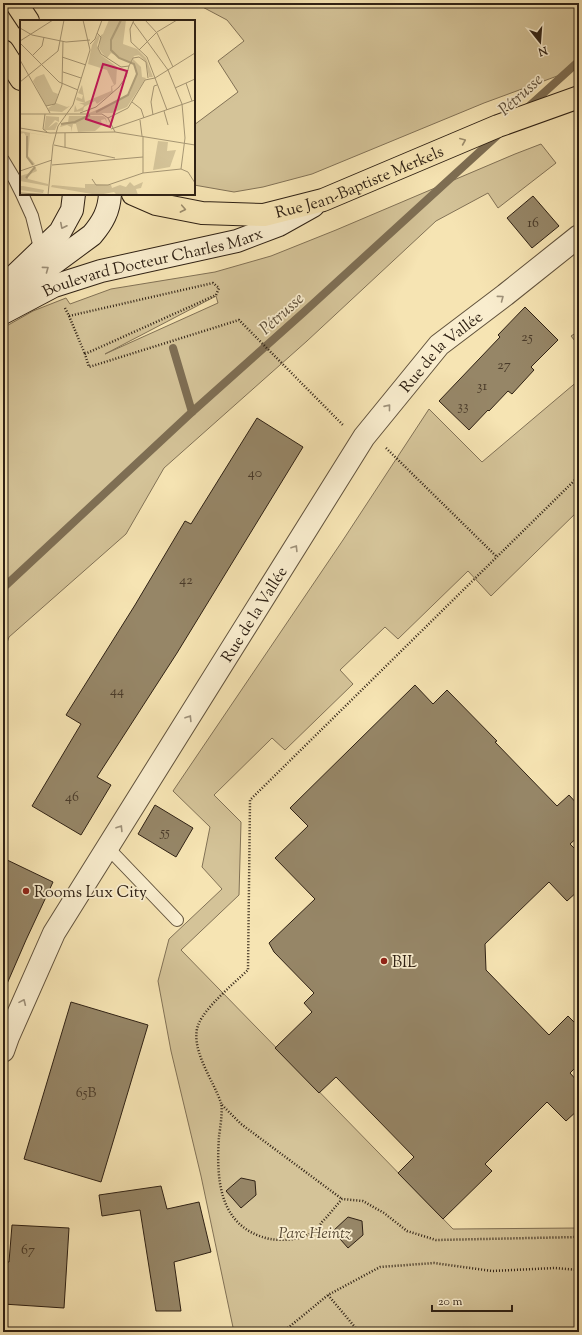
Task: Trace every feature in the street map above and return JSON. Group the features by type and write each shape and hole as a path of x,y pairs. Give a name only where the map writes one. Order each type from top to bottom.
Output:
{"main road":[{"path":"16,3 27,20"},
{"path":"3,51 20,77"},
{"name":"Rue Jean-Baptiste Merkels","path":"135,195 156,204 202,213 264,215 324,200 498,126 579,98"}],"street":[{"path":"3,287 60,232 72,210 74,195"},
{"name":"Boulevard Docteur Charles Marx","path":"3,300 92,234 102,223 109,203 110,195"},
{"name":"Boulevard Docteur Charles Marx","path":"3,313 54,286 101,271 237,241 279,225 324,200"},
{"name":"Rue de la Vallée","path":"3,1051 54,933 364,437 439,345 579,236"}],"lane":[{"path":"3,160 20,191"},
{"path":"22,195 32,216 41,252"},
{"path":"108,848 177,920"}],"path":[{"path":"69,316 213,283 219,288 216,295 85,354"},
{"path":"54,286 69,316 89,367 239,320 348,430"},
{"path":"383,445 497,557"},
{"path":"579,476 250,800 248,970 208,1010 198,1024 196,1042 221,1105 241,1124 342,1199 363,1201 384,1213 407,1231 436,1240 579,1237"},
{"path":"221,1105 218,1160 223,1199 231,1215 244,1228 261,1237 279,1240 297,1238 314,1232 342,1199"},
{"path":"283,1332 328,1295 380,1267 434,1263 492,1271 555,1268 579,1270"},
{"path":"328,1295 359,1332"}],"green space":[{"path":"195,3 579,3 579,68 484,103 312,174 263,187 234,192 195,185 195,124 238,92 218,61 244,41 227,20"},
{"path":"541,144 556,163 498,208 488,193 436,221 307,341 164,468 126,534 9,637 3,654 3,328 33,311 66,298 70,304 111,289 215,272 271,256","holes":["216,296 218,303 105,354"]},
{"path":"579,331 579,346 571,336"},
{"name":"Parc Heintz","path":"579,380 579,510 491,596 468,571 398,639 385,627 340,670 353,684 285,750 272,738 214,795 241,822 239,895 181,950 453,1229 579,1228 579,1332 234,1332 201,1176 171,1051 158,981 169,939 222,889 202,867 210,827 173,791 343,540 429,409 482,462"}],"building":[{"path":"533,196 559,226 532,248 507,218"},
{"path":"525,307 558,340 531,367 534,370 512,394 508,391 469,430 439,401 500,337 498,335"},
{"path":"257,418 303,447 177,653 97,777 111,785 81,835 32,806 81,724 66,715 135,605 185,521 191,524"},
{"name":"BIL","path":"415,685 433,704 447,690 557,806 569,795 579,806 579,836 570,844 579,853 579,890 567,901 549,882 485,944 486,970 549,1035 568,1016 579,1027 579,1064 570,1073 579,1083 579,1109 566,1121 547,1102 485,1164 492,1171 443,1219 398,1173 414,1157 336,1077 319,1093 275,1048 312,1012 304,1003 314,993 274,952 269,943 315,899 275,858 308,826 290,808"},
{"path":"155,805 193,828 176,857 138,834"},
{"path":"3,858 53,882 3,993"},
{"path":"71,1002 148,1025 101,1182 24,1159"},
{"path":"241,1178 255,1181 256,1195 241,1208 226,1191"},
{"path":"161,1186 167,1209 199,1202 211,1252 174,1262 181,1311 156,1311 140,1210 102,1216 99,1195"},
{"path":"348,1217 362,1221 363,1235 348,1248 333,1231"},
{"path":"12,1225 69,1228 64,1308 3,1304 3,1262 9,1262"}],"waterway":[{"name":"Pétrusse","path":"526,109 579,61"},
{"name":"Pétrusse","path":"3,588 192,412 499,134"},
{"path":"173,348 192,412"}],"place":[{"name":"Rooms Lux City","path":"26,891"},
{"name":"BIL","path":"384,961"}]}
